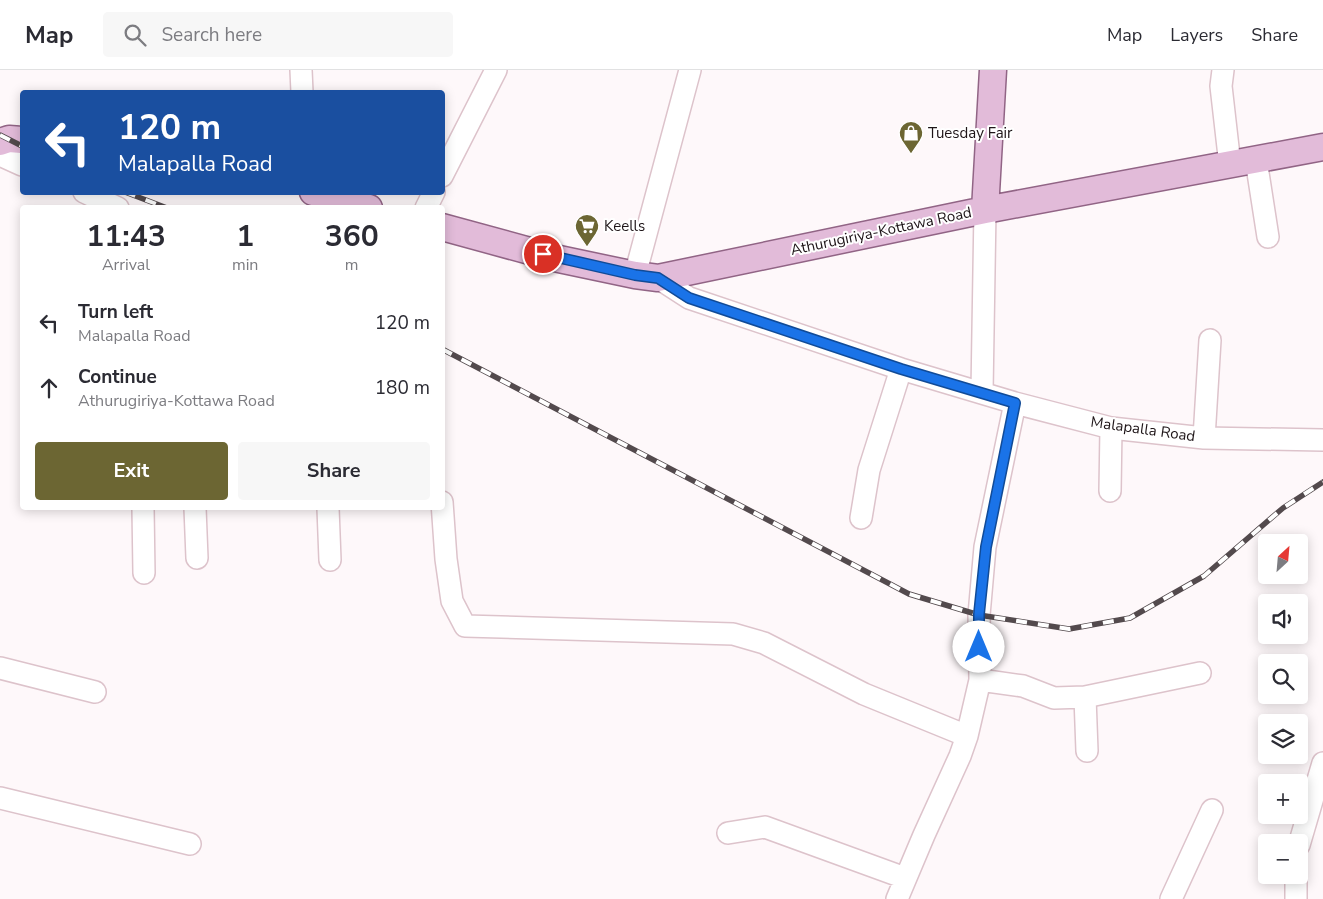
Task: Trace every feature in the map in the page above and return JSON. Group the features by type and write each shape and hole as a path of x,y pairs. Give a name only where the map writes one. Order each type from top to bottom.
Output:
{"main road":[{"path":"985,210 993,70"},
{"path":"0,142 20,139"},
{"name":"Athurugiriya-Kottawa Road","path":"445,228 559,259 646,276 1323,147"},
{"path":"323,195 358,205"}],"street":[{"path":"301,70 302,90"},
{"path":"445,170 496,70"},
{"path":"646,276 690,70"},
{"path":"1223,70 1221,86 1230,165"},
{"path":"0,126 20,138"},
{"path":"0,155 20,164"},
{"path":"1256,160 1268,237"},
{"path":"90,195 112,205"},
{"path":"982,392 985,210"},
{"name":"Malapalla Road","path":"646,276 689,298 901,369 1015,403 1111,428 1204,438 1323,440"},
{"path":"1204,438 1210,340"},
{"path":"861,518 869,470 901,369"},
{"path":"897,899 967,736 980,680 979,614 986,547 1015,403"},
{"path":"1110,491 1111,428"},
{"path":"142,510 144,573"},
{"path":"195,510 197,558"},
{"path":"328,510 330,560"},
{"path":"443,510 446,559 452,601 466,626 734,634 764,643 864,694 967,736"},
{"path":"0,668 95,692"},
{"path":"980,680 1023,686 1054,698 1085,697 1200,673"},
{"path":"1085,697 1087,751"},
{"path":"1302,834 1323,763"},
{"path":"0,798 190,844"},
{"path":"1171,899 1212,810"},
{"path":"728,833 765,827 905,878"},
{"path":"1296,884 1296,899"}],"railway":[{"path":"0,135 20,145"},
{"path":"133,195 159,205"},
{"path":"445,351 909,594 979,615 1069,629 1130,618 1204,576 1283,508 1323,482"}],"place":[{"name":"Tuesday Fair","path":"911,154"},
{"name":"Keells","path":"587,247"}],"route":[{"path":"543,254 635,275 658,278 689,298 901,369 1015,403 986,547 979,614 979,647"}]}
